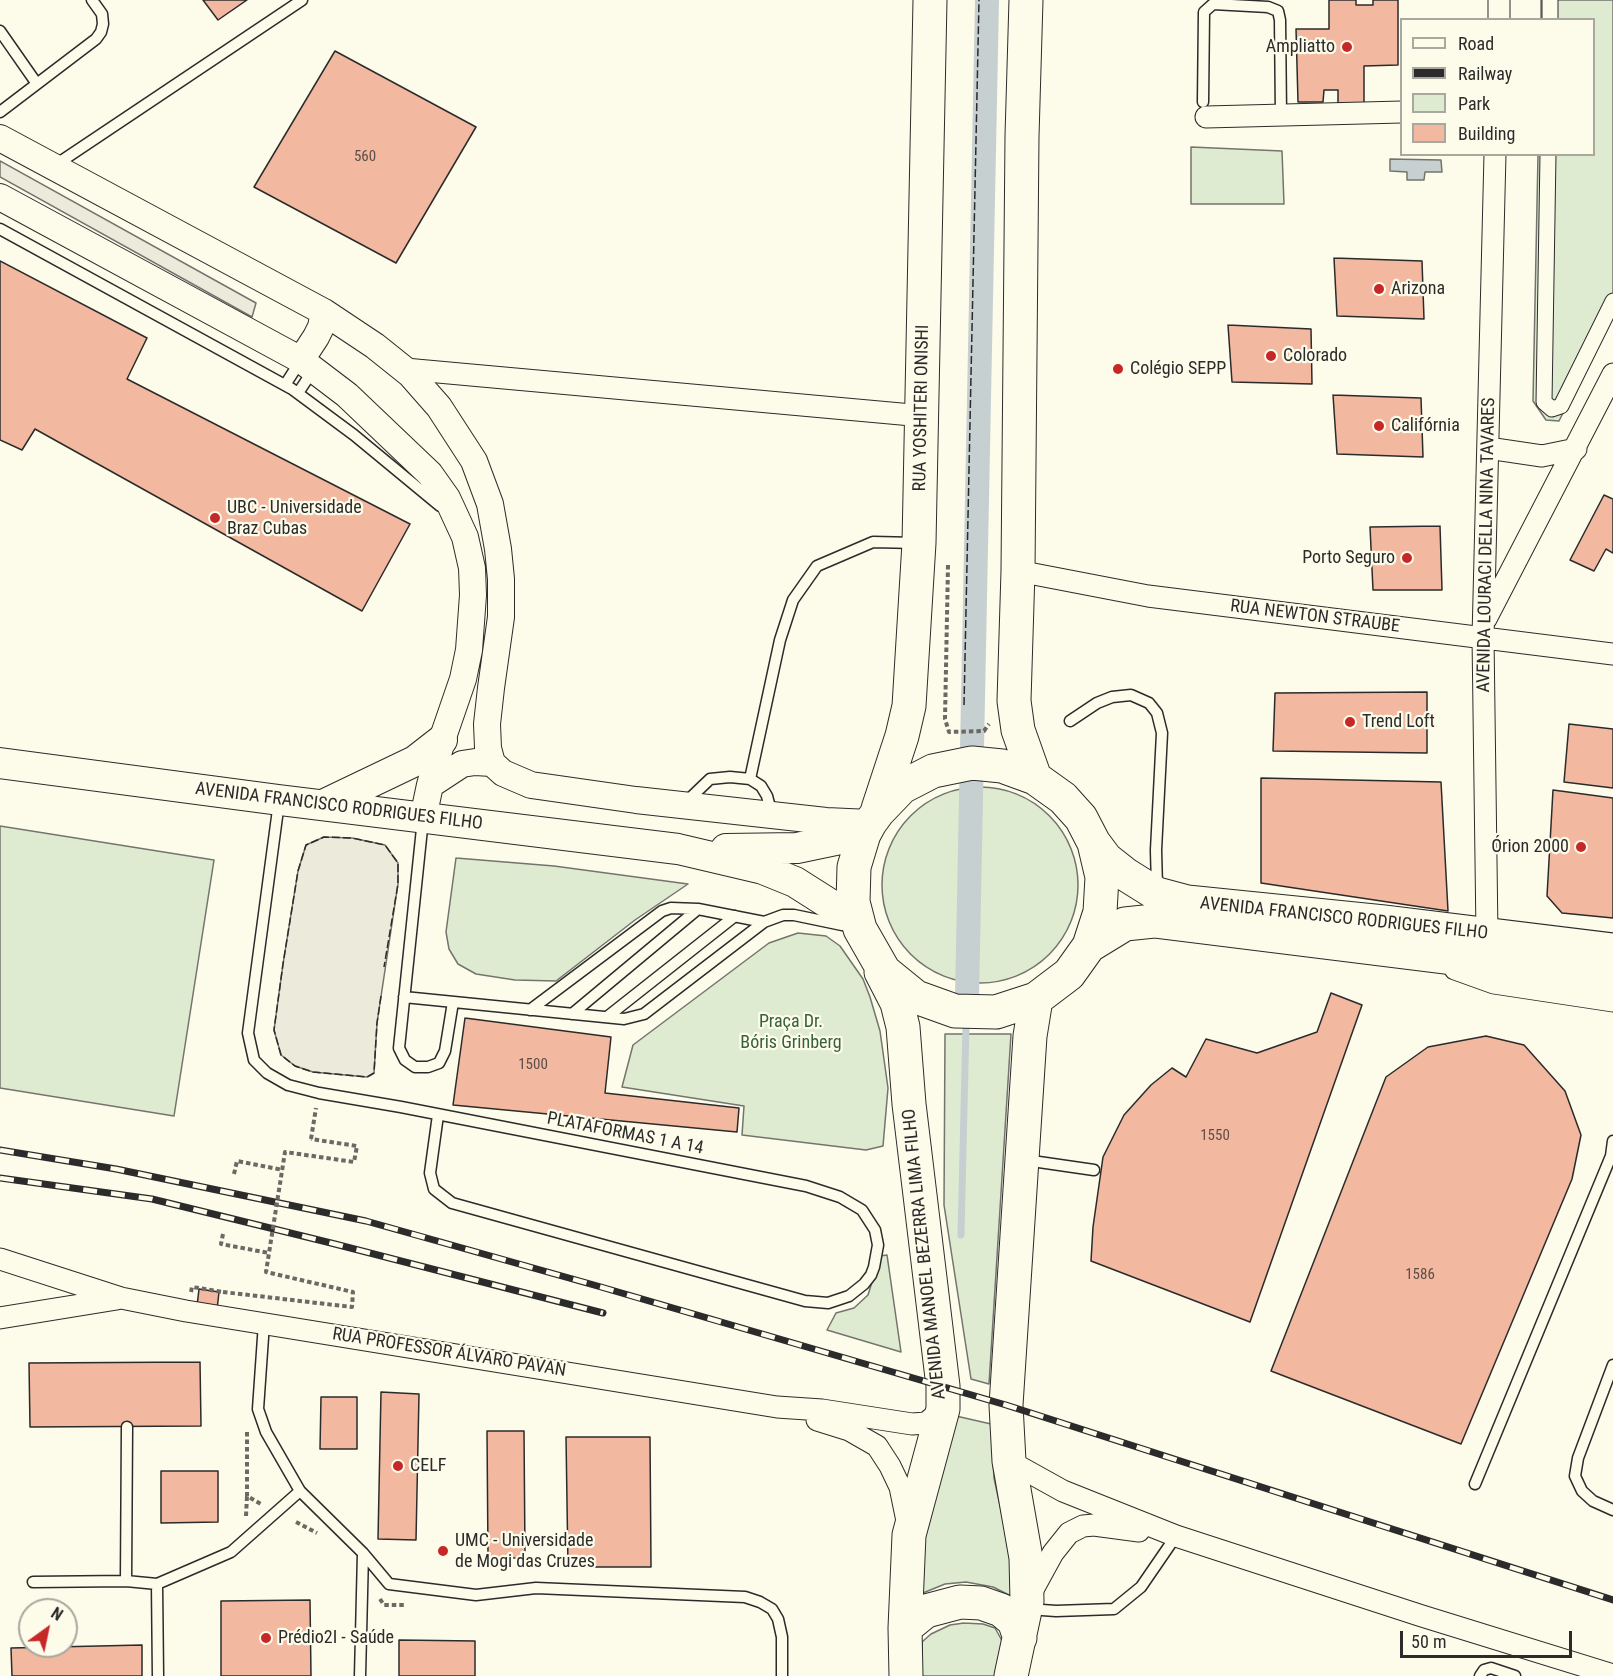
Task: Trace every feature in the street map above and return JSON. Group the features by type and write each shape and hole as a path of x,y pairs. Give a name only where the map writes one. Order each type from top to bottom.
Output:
{"main road":[{"name":"RUA YOSHITERI ONISHI","path":"871,823 902,736 909,706 919,543 923,416 930,0"},
{"path":"1026,0 1014,701 1018,730 1035,778"},
{"path":"323,805 415,761 442,740"},
{"name":"AVENIDA FRANCISCO RODRIGUES FILHO","path":"0,763 678,849 763,869 795,882 862,932"},
{"name":"AVENIDA FRANCISCO RODRIGUES FILHO","path":"1094,843 1102,877 1100,912 1089,946 1069,974 1036,999 996,1012 955,1011 916,997 884,971 862,932 853,902 854,867 871,823 902,787 933,771 972,763 1002,766 1035,778 1064,798 1081,819 1106,859 1157,894 1187,902 1613,950"},
{"name":"AVENIDA FRANCISCO RODRIGUES FILHO","path":"678,849 797,848 871,823"},
{"name":"AVENIDA FRANCISCO RODRIGUES FILHO","path":"1089,946 1125,924 1154,921 1613,978"},
{"name":"AVENIDA MANOEL BEZERRA LIMA FILHO","path":"862,932 897,1004 903,1027 909,1104 943,1386 943,1409 909,1535 905,1628 906,1676"},
{"path":"1011,1676 1024,1616 1026,1558 1009,1461 1006,1405 1030,1036 1036,999"},
{"path":"905,1628 926,1611 960,1602 981,1603 1001,1610 1014,1622 1024,1616"}],"street":[{"path":"1499,0 1499,18"},
{"path":"1550,0 1550,18"},
{"path":"1205,110 1281,115 1400,112"},
{"path":"0,138 335,319 405,369 439,407 474,460 490,504 498,549 501,607 487,724 488,748 492,763 503,774 531,785 772,815 871,823"},
{"name":"AVENIDA LOURACI DELLA NINA TAVARES","path":"1487,935 1484,630 1495,156"},
{"path":"1548,156 1544,402 1552,409 1560,406 1613,301"},
{"path":"0,197 307,364 380,424 430,474 447,498 465,537 472,568 472,613 469,650 463,679 442,740 423,818"},
{"path":"307,364 321,327 335,319"},
{"path":"405,369 923,416"},
{"path":"1484,630 1613,374"},
{"path":"1488,448 1542,456 1576,449"},
{"name":"RUA NEWTON STRAUBE","path":"1018,572 1148,596 1484,630 1613,654"},
{"path":"430,785 462,764 492,763"},
{"path":"1411,952 1494,983 1613,1001"},
{"name":"RUA PROFESSOR ÁLVARO PAVAN","path":"0,1259 121,1298 777,1407 822,1410 912,1424 926,1423 943,1409"},
{"name":"RUA PROFESSOR ÁLVARO PAVAN","path":"0,1318 121,1298"},
{"name":"RUA PROFESSOR ÁLVARO PAVAN","path":"777,1407 849,1430 877,1446 900,1488 909,1535"},
{"path":"1009,1461 1063,1491 1176,1536 1613,1675"},
{"path":"1024,1616 1061,1540 1069,1533 1083,1526 1117,1527 1176,1536"}],"lane":[{"path":"0,112 96,39 103,24 102,14 92,0"},
{"path":"53,166 302,0"},
{"path":"1205,110 1204,12 1213,4 1268,7 1278,10 1280,20 1281,115"},
{"path":"0,31 38,84"},
{"path":"0,229 298,393 401,472 459,521"},
{"path":"285,385 307,364"},
{"path":"298,393 307,364"},
{"path":"750,779 780,640 793,600 817,566 873,542 919,543"},
{"path":"1070,721 1112,696 1131,695 1149,703 1157,713 1162,733 1156,850 1157,894"},
{"path":"683,805 710,779 730,777 750,779 762,786 772,815"},
{"name":"PLATAFORMAS 1 A 14","path":"279,800 248,1034 254,1060 267,1073 288,1085 319,1093 438,1115 806,1186 840,1197 862,1210 875,1230 878,1245 874,1267 864,1284 849,1296 828,1303 805,1301 452,1203 434,1189 430,1173 438,1115"},
{"path":"423,818 399,1048 405,1060 416,1067 428,1067 439,1063 445,1052 453,1002"},
{"path":"530,1010 662,911 671,908 698,909 764,922"},
{"path":"572,1014 698,909"},
{"path":"404,997 624,1019 644,1014 764,922 783,915 820,919 862,932"},
{"path":"607,1017 735,916"},
{"path":"1475,1484 1611,1156 1613,1141"},
{"path":"1022,1160 1094,1170"},
{"path":"264,1323 258,1408 266,1432 300,1491 363,1553 389,1584 476,1595 536,1588 717,1596 753,1600 772,1609 778,1619 782,1637 782,1676"},
{"path":"1613,1365 1578,1458 1575,1476 1582,1491 1593,1501 1613,1510"},
{"path":"126,1581 127,1427"},
{"path":"33,1582 126,1581 157,1584 231,1552 300,1491"},
{"path":"1024,1616 1056,1611 1114,1609 1141,1587 1176,1536"},
{"path":"360,1676 363,1553"},
{"path":"157,1584 158,1676"},
{"path":"1480,1676 1484,1670 1491,1668 1515,1676"}],"path":[{"path":"948,564 945,719 950,732 984,731 992,718"},
{"path":"223,1292 352,1307 353,1292 266,1272 285,1152 354,1162 357,1146 311,1139 319,1093"},
{"path":"234,1174 237,1161 283,1170"},
{"path":"223,1234 221,1244 269,1253"},
{"path":"247,1430 247,1496 296,1522 312,1503"}],"green space":[{"path":"1541,0 1613,0 1613,312 1559,421 1546,420 1533,401 1538,156 1595,156 1595,18 1541,18"},
{"path":"1191,147 1282,151 1284,204 1191,204"},
{"path":"990,787 1018,794 1035,803 1050,815 1062,830 1071,847 1077,866 1077,904 1071,923 1062,940 1050,955 1035,967 1018,976 999,982 970,983 942,976 925,967 910,955 898,940 889,923 883,904 882,875 889,847 898,830 910,815 925,803 942,794 961,788"},
{"path":"0,826 214,860 174,1116 0,1088"},
{"path":"456,858 554,866 688,884 635,920 556,981 515,980 476,974 458,964 449,949 446,932"},
{"name":"Praça Dr. Bóris Grinberg","path":"798,933 826,936 840,946 863,979 880,1031 888,1088 883,1146 866,1150 742,1135 744,1106 622,1087 633,1045 769,943"},
{"path":"945,1034 1011,1034 989,1384 971,1379 944,1205"},
{"path":"887,1255 901,1352 827,1330 836,1313 854,1308 868,1295 880,1256"},
{"path":"956,1416 991,1424 994,1478 1011,1556 1013,1597 993,1587 966,1582 945,1584 918,1595 919,1562"},
{"path":"983,1624 995,1628 1005,1646 1000,1676 922,1676 922,1642 931,1634 950,1625"}],"shaded area":[{"path":"1390,159 1441,160 1442,172 1425,172 1424,180 1407,180 1407,172 1390,171"},
{"path":"0,161 256,303 252,317 0,177"},
{"path":"324,837 352,838 385,845 398,863 398,884 377,1023 374,1073 367,1077 313,1072 295,1066 281,1055 274,1030 298,871 306,845"}],"building":[{"path":"203,0 247,0 218,20"},
{"name":"Ampliatto","path":"1329,0 1356,0 1356,5 1373,5 1373,0 1398,0 1398,65 1364,66 1364,104 1338,103 1338,90 1324,90 1323,102 1298,102 1296,29 1329,29"},
{"path":"335,51 476,127 396,263 254,187"},
{"name":"Arizona","path":"1334,258 1422,261 1424,319 1337,316"},
{"path":"0,261 147,338 127,379 410,524 362,611 35,429 22,450 0,440"},
{"name":"Colorado","path":"1228,325 1311,329 1312,384 1232,382"},
{"name":"Califórnia","path":"1333,395 1421,398 1423,457 1337,454"},
{"path":"1604,495 1613,499 1613,553 1606,549 1594,571 1570,560"},
{"name":"Porto Seguro","path":"1440,526 1442,590 1373,590 1370,527"},
{"name":"Trend Loft","path":"1427,692 1427,753 1273,751 1275,693"},
{"path":"1569,724 1613,729 1613,788 1564,782"},
{"path":"1261,778 1441,782 1448,911 1261,883"},
{"name":"Órion 2000","path":"1553,790 1613,798 1613,918 1562,913 1547,896"},
{"path":"1331,993 1362,1005 1250,1322 1091,1261 1093,1227 1103,1157 1124,1115 1151,1085 1172,1068 1186,1077 1206,1039 1257,1053 1317,1032"},
{"path":"465,1018 611,1037 605,1093 739,1108 737,1132 453,1105"},
{"path":"1486,1036 1524,1045 1565,1091 1581,1135 1572,1179 1461,1444 1271,1371 1386,1077 1428,1047"},
{"path":"199,1289 219,1292 217,1310 197,1306"},
{"path":"200,1362 201,1426 30,1427 29,1363"},
{"name":"CELF","path":"381,1392 419,1394 416,1540 378,1539"},
{"path":"321,1397 357,1397 357,1449 320,1449"},
{"path":"487,1431 524,1431 525,1558 488,1558"},
{"path":"566,1437 650,1437 651,1567 568,1567"},
{"path":"161,1471 218,1471 218,1522 161,1523"},
{"name":"Prédio2I - Saúde","path":"310,1600 311,1676 221,1676 221,1601"},
{"path":"399,1640 475,1641 475,1676 399,1676"},
{"path":"142,1645 142,1676 12,1676 11,1648 18,1648 18,1658 78,1658 78,1646"}],"waterway":[{"path":"967,997 987,0"},
{"path":"961,1235 966,1025"}],"railway":[{"path":"0,1150 116,1169 366,1221 1006,1405 1613,1600"},
{"path":"0,1178 152,1199 603,1313"}],"fence":[{"path":"964,705 979,0"},
{"path":"381,996 374,1073 367,1077 313,1072 295,1066 281,1055 274,1030 298,871 306,845 324,837 352,838 385,845 398,863 398,884 384,967"}],"place":[{"name":"Ampliatto","path":"1347,47"},
{"name":"Arizona","path":"1379,289"},
{"name":"Colorado","path":"1271,356"},
{"name":"Colégio SEPP","path":"1118,369"},
{"name":"Califórnia","path":"1379,426"},
{"name":"UBC - Universidade Braz Cubas","path":"215,518"},
{"name":"Porto Seguro","path":"1407,558"},
{"name":"Trend Loft","path":"1350,722"},
{"name":"Órion 2000","path":"1581,847"},
{"name":"CELF","path":"398,1466"},
{"name":"UMC - Universidade de Mogi das Cruzes","path":"443,1551"},
{"name":"Prédio2I - Saúde","path":"266,1638"}]}
